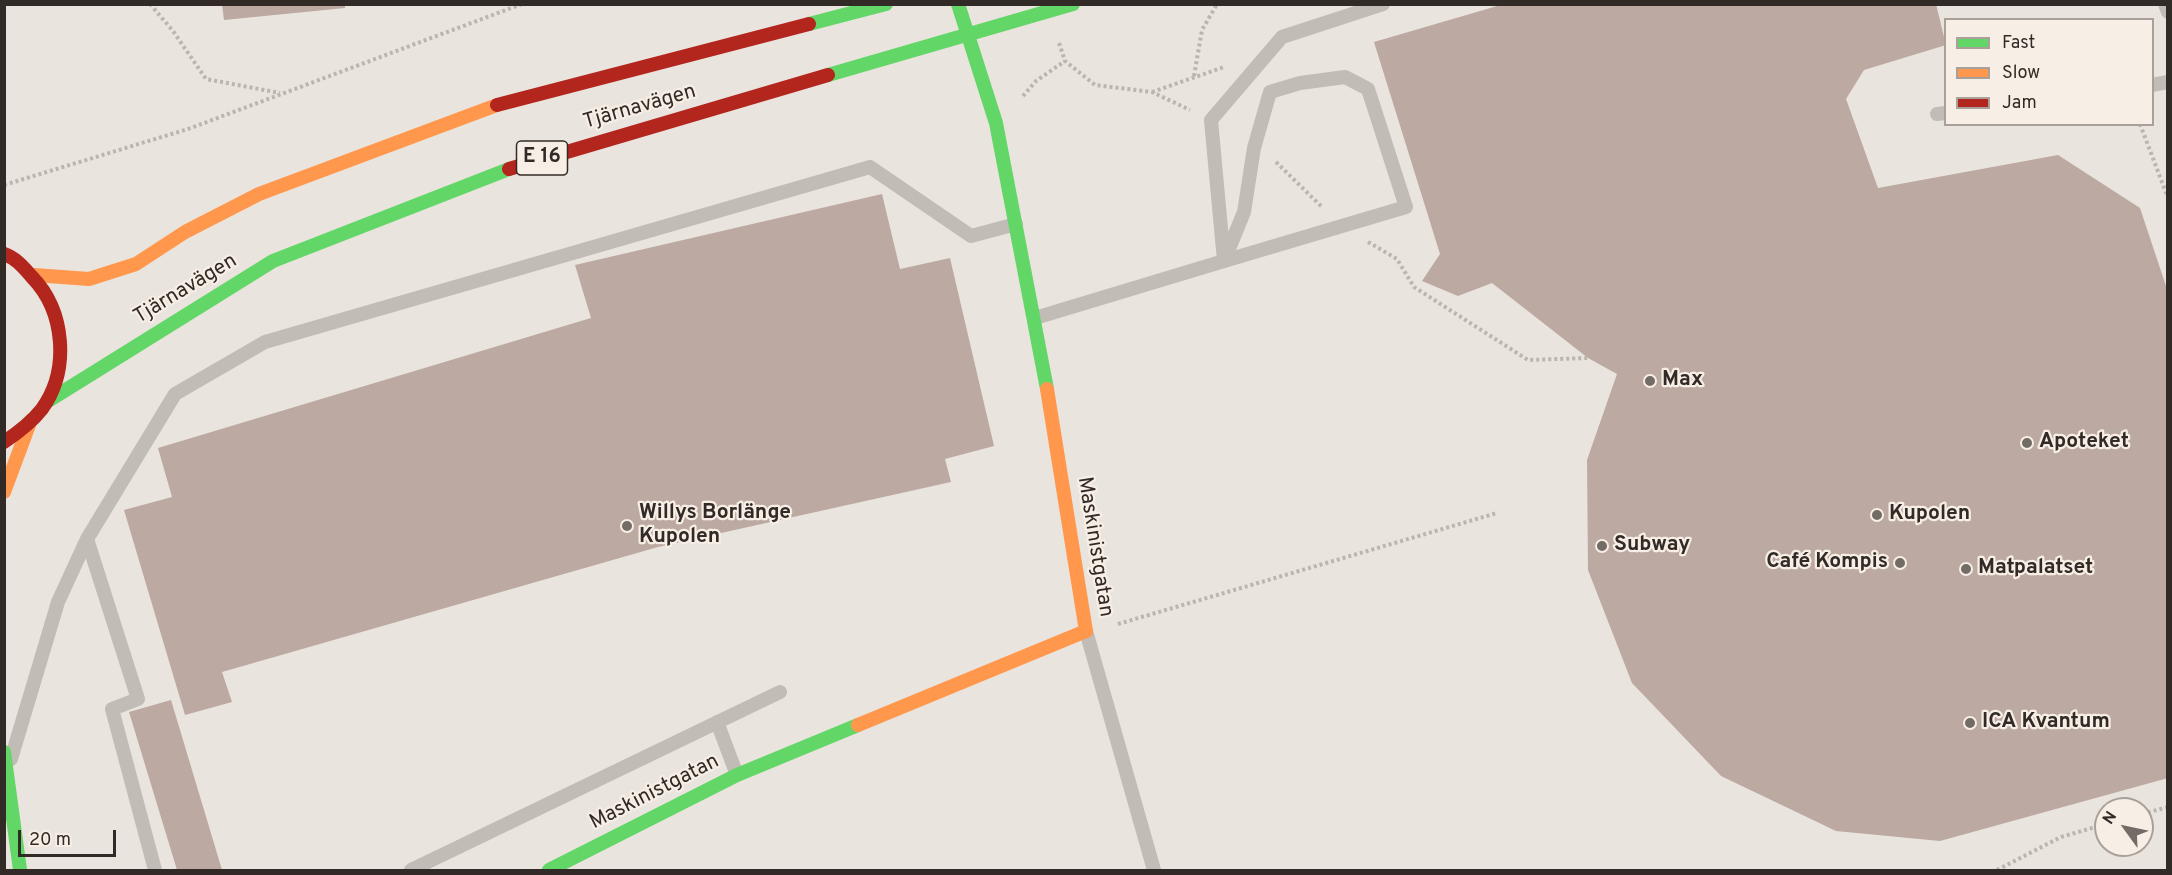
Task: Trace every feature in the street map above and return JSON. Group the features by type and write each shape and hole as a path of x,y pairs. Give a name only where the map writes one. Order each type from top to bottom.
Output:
{"main road":[{"name":"Tjärnavägen","path":"34,275 89,279 128,267 185,232 260,194 503,103 886,4"},
{"name":"Maskinistgatan","path":"549,870 737,776 1086,631 1035,318 996,123 958,4"},
{"name":"Tjärnavägen","path":"48,401 273,261 531,161 969,37 1073,4"},
{"path":"4,254 34,275 49,297 59,322 62,349 58,376 48,401 29,426 4,492"},
{"path":"4,442 29,426"},
{"path":"4,752 20,870"}],"lane":[{"path":"1224,261 1211,120 1282,37 1383,4"},
{"path":"2165,4 2168,12"},
{"path":"1035,318 1224,261 1339,225 1406,207 1368,89 1345,77 1300,83 1270,92 1254,148 1244,212 1224,261"},
{"path":"6,774 58,602 87,539 175,394 266,342 870,167 971,236 1016,224"},
{"path":"87,539 138,699 112,709 155,870"},
{"path":"1086,631 1154,870"},
{"path":"411,870 780,692"},
{"path":"717,722 737,776"}],"path":[{"path":"150,4 206,79 281,94"},
{"path":"4,185 188,129 522,4"},
{"path":"1194,77 1202,30 1217,4"},
{"path":"1036,81 1065,61"},
{"path":"1152,92 1239,61 1255,68"},
{"path":"2141,126 2168,198"},
{"path":"1339,225 1397,259 1414,287 1528,360 1588,358"},
{"path":"1114,625 1497,513"},
{"path":"1997,870 2061,837 2094,827"}],"building":[{"path":"222,4 345,4 345,8 224,20"},
{"name":"Kupolen","path":"1504,4 1936,4 1944,46 1864,70 1846,99 1878,188 2058,155 2140,208 2168,292 2168,778 1940,841 1836,831 1721,776 1632,683 1588,570 1587,460 1617,374 1588,358 1492,283 1458,296 1422,281 1440,254 1374,42"},
{"path":"882,194 900,269 950,258 994,446 945,459 951,482 658,547 222,672 232,702 185,715 124,510 172,497 158,448 591,318 575,265"},
{"path":"171,700 222,870 177,870 129,712"}],"traffic: fast":[{"path":"809,24 886,4"},
{"path":"958,4 996,123 1047,389"},
{"path":"828,75 1073,4"},
{"path":"48,401 273,261 509,169"},
{"path":"549,870 737,775 858,725"},
{"path":"4,752 20,870"}],"traffic: slow":[{"path":"34,275 89,279 136,264 185,232 259,194 497,105"},
{"path":"858,725 1086,631 1047,389"},
{"path":"4,492 29,425"}],"traffic: jam":[{"path":"497,105 809,24"},
{"path":"509,169 828,75"},
{"path":"4,254 19,264 43,291 57,323 60,341 57,377 51,394 34,419 4,442"}],"place":[{"name":"Max","path":"1650,381"},
{"name":"Apoteket","path":"2027,443"},
{"name":"Kupolen","path":"1877,515"},
{"name":"Willys Borlänge Kupolen","path":"627,526"},
{"name":"Subway","path":"1602,546"},
{"name":"Café Kompis","path":"1900,563"},
{"name":"Matpalatset","path":"1966,569"},
{"name":"ICA Kvantum","path":"1970,723"}]}
